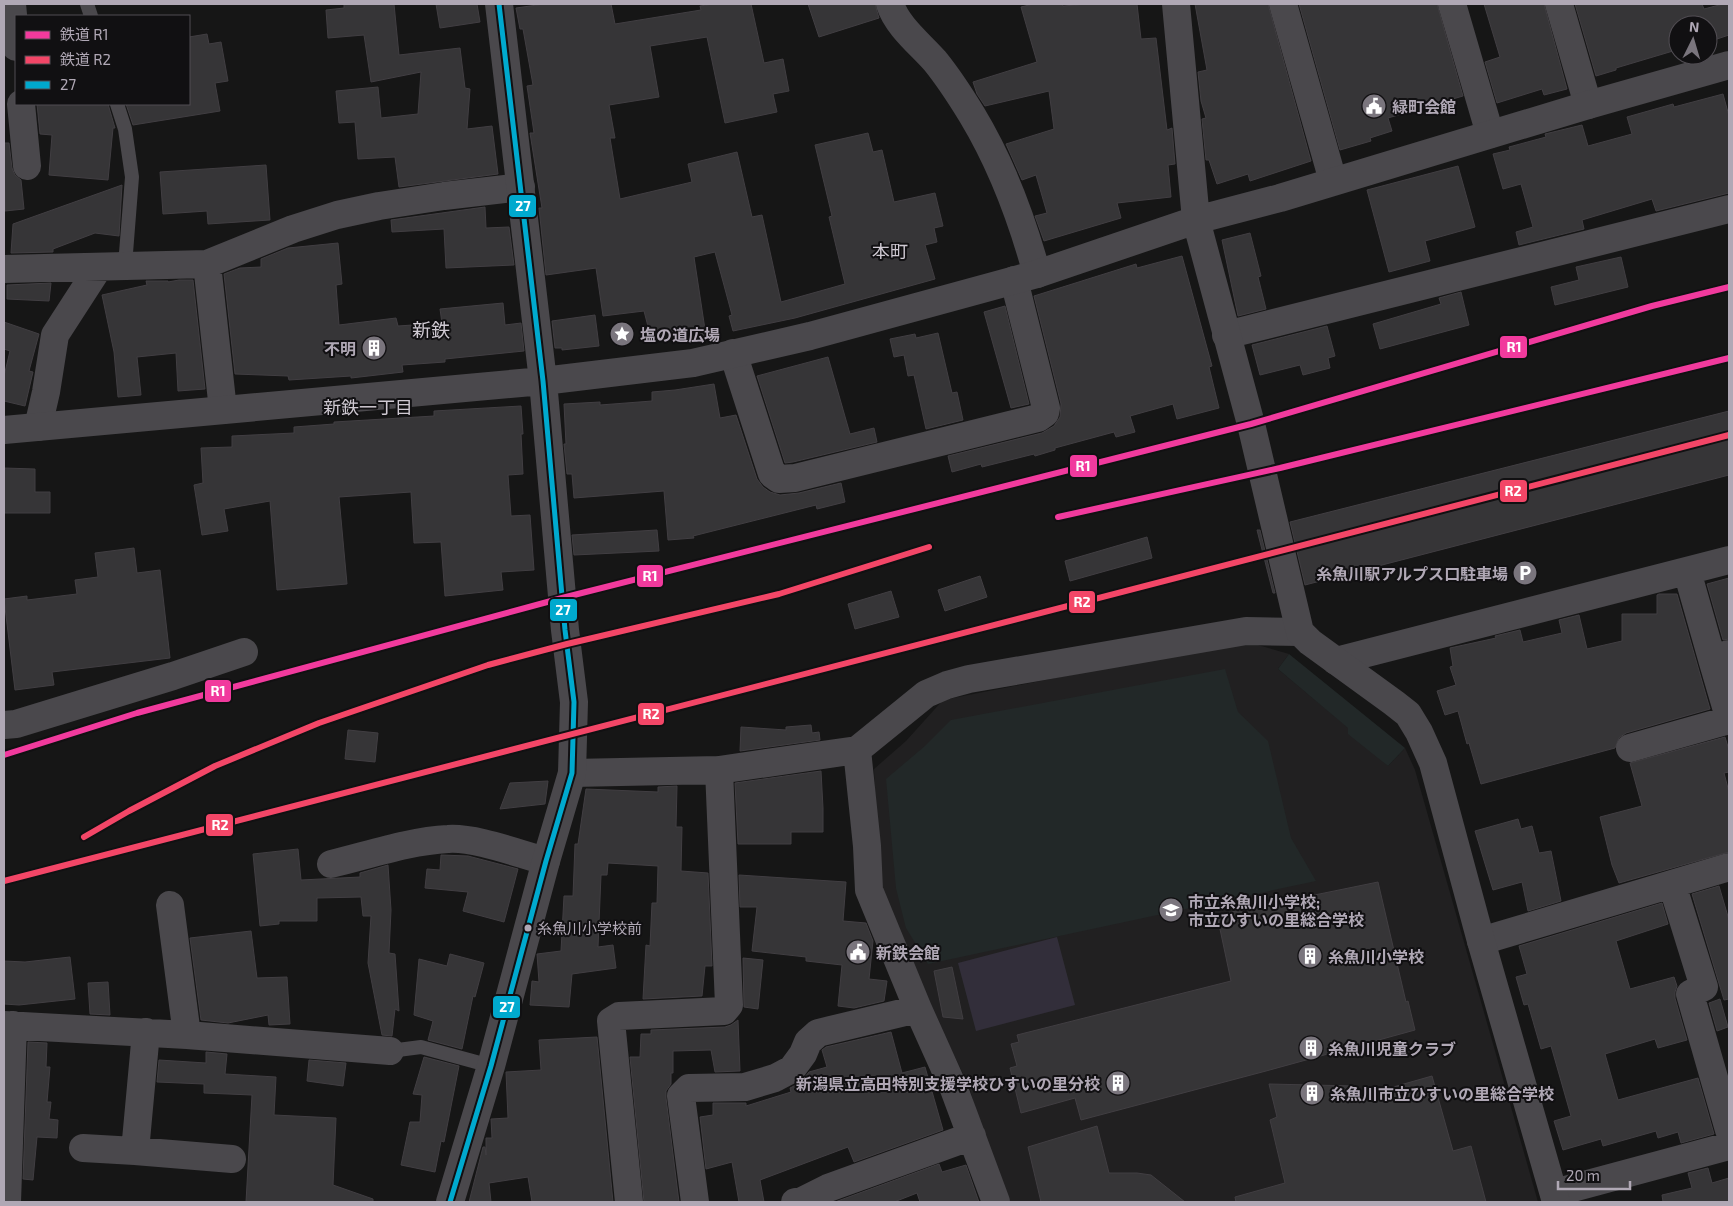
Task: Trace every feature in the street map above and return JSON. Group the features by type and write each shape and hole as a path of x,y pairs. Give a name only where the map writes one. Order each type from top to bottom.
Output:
{"street":[{"path":"12,4 15,36"},
{"path":"450,1202 491,1066 546,861 572,773 574,702 565,630 543,381 499,4"},
{"path":"733,353 772,474 779,479 795,478 1038,418 1045,413 1046,408 1025,277 1028,243 998,166 972,115 936,62 904,26 890,4"},
{"path":"1176,4 1196,220 1250,424 1300,632 1310,642 1408,714 1419,732 1433,763 1481,942 1555,1198 1729,1146"},
{"path":"1283,4 1333,182"},
{"path":"1452,4 1490,134"},
{"path":"1559,4 1588,105"},
{"path":"4,430 543,381 693,363 810,336 1025,277 1196,220 1333,182 1588,105 1729,65"},
{"path":"22,105 27,166"},
{"path":"4,269 207,264 292,228 337,215 379,206 444,196 521,187"},
{"path":"1226,335 1729,209"},
{"path":"207,264 223,410"},
{"path":"38,427 55,336 110,267"},
{"path":"1336,661 1729,560"},
{"path":"1630,748 1729,719 1721,656 1687,571"},
{"path":"572,773 718,770 857,750 926,694 969,679 1246,631 1300,632"},
{"path":"4,725 16,724 173,676 244,652"},
{"path":"857,750 867,846 869,890 918,1010 954,1089 996,1202"},
{"path":"628,1202 611,1021 619,1016 724,1012 729,1005 718,770"},
{"path":"330,864 449,838 482,843 546,861"},
{"path":"1481,942 1729,867"},
{"path":"1672,884 1704,987 1690,994 1729,1130"},
{"path":"170,905 187,1034"},
{"path":"695,1202 681,1096 689,1088 745,1086 774,1078 792,1069 803,1054 808,1042 818,1033 918,1010"},
{"path":"7,1202 8,1025 187,1034 390,1051"},
{"path":"135,1151 146,1032"},
{"path":"795,1202 802,1201 828,1188 972,1136"},
{"path":"83,1148 232,1159"}],"lane":[{"path":"110,267 126,253 132,178 125,129 117,105"},
{"path":"390,1051 421,1047 491,1066"}],"shaded area":[{"name":"市立糸魚川小学校; 市立ひすいの里総合学校","path":"1244,641 1289,654 1278,669 1349,728 1388,766 1405,748 1415,770 1538,1202 1002,1202 969,1086 923,992 879,886 874,769 906,741 943,700"},
{"path":"1289,654 1405,748 1388,766 1348,734 1348,728 1278,669"},
{"path":"1225,669 1238,712 1268,741 1291,838 1316,881 928,964 906,928 896,888 886,779 925,746 951,720"},
{"path":"1057,937 1075,1005 976,1031 958,963"}],"building":[{"path":"344,4 394,4 399,55 460,48 465,88 470,89 467,129 492,126 498,174 399,187 395,157 358,159 355,122 339,123 336,91 378,87 381,118 418,114 421,72 371,82 364,35 328,38 326,10 344,8"},
{"path":"436,4 477,4 480,22 440,28"},
{"path":"544,4 611,4 615,24 701,10 700,6 713,4 751,4 764,63 783,59 789,91 773,94 777,112 725,123 707,37 650,46 659,97 609,105 615,138 610,138 620,199 692,182 688,164 737,152 752,217 762,215 781,302 845,284 829,217 832,216 815,145 868,133 873,152 882,150 894,202 935,193 943,226 934,228 937,242 925,245 935,279 795,318 733,331 729,316 732,315 715,252 694,257 706,336 688,340 685,330 651,338 644,311 603,316 596,268 546,275 539,208 542,208 530,133 534,133 527,86 533,85 523,29 520,29 516,8"},
{"path":"808,4 875,4 879,18 819,37"},
{"path":"1033,4 1062,4 1063,6 1137,4 1141,39 1156,38 1167,130 1172,128 1175,164 1168,165 1171,197 1117,203 1121,218 1044,241 1035,216 1047,213 1036,175 1022,180 1006,144 1054,129 1049,91 985,106 977,94 973,82 1037,62 1021,7"},
{"path":"1195,4 1268,4 1311,161 1250,181 1248,174 1217,184 1209,160 1206,160 1202,119 1206,118 1201,101 1198,72 1207,70"},
{"path":"1299,4 1437,4 1463,96 1388,118 1392,131 1370,138 1371,141 1340,150"},
{"path":"1484,4 1544,4 1567,89 1544,95 1542,89 1497,103 1485,62 1500,57"},
{"path":"1575,4 1702,4 1704,9 1729,4 1729,35 1718,39 1718,15 1668,15 1668,52 1596,76"},
{"path":"207,34 209,44 221,42 228,81 215,83 220,111 133,125 126,105 190,105 190,37"},
{"path":"1723,94 1729,116 1729,193 1656,211 1652,199 1582,220 1584,229 1519,245 1516,232 1533,227 1521,184 1503,189 1493,154 1510,150 1509,147 1546,137 1545,134 1582,125 1588,146 1632,134 1627,117 1673,104 1674,107"},
{"path":"37,105 108,105 115,128 113,128 108,180 49,175 52,135 40,134"},
{"path":"4,143 9,143 12,168 15,175 21,180 24,209 5,211"},
{"path":"266,165 270,220 208,224 207,211 163,214 160,172"},
{"path":"1458,166 1475,227 1425,241 1430,261 1389,272 1367,190"},
{"path":"122,185 119,236 95,233 53,249 53,252 11,253 13,224"},
{"path":"485,207 486,228 509,227 514,265 446,268 444,229 392,232 391,220"},
{"path":"1250,233 1261,276 1258,277 1266,309 1238,316 1222,240"},
{"path":"338,243 342,284 336,285 339,325 396,318 398,326 442,323 440,309 503,303 505,325 521,323 524,351 445,359 445,362 402,365 403,372 351,378 351,376 289,380 288,376 235,374 224,274 240,268 261,267 261,259 288,248"},
{"path":"1182,256 1212,366 1209,367 1219,408 1177,419 1173,404 1130,416 1135,432 1116,437 1114,432 1055,448 1055,450 1035,456 1034,454 982,467 981,464 952,472 948,456 1042,433 1054,426 1060,417 1061,404 1034,296 1136,264 1137,268"},
{"path":"1621,257 1628,287 1555,305 1551,287 1579,280 1576,267"},
{"path":"193,280 205,389 178,391 176,353 137,357 141,395 118,397 114,352 102,295 147,285 146,281 168,282"},
{"path":"51,283 49,301 7,299 7,285"},
{"path":"1461,292 1469,325 1380,349 1373,324 1441,304 1439,298"},
{"path":"1005,306 1029,404 1011,408 984,312"},
{"path":"595,315 599,346 562,350 562,348 555,348 552,321"},
{"path":"4,322 39,334 29,371 33,372 25,406 4,401 4,376 10,351 4,349"},
{"path":"1327,326 1335,356 1328,358 1330,368 1303,375 1300,365 1260,375 1252,345"},
{"path":"938,333 952,393 957,392 963,420 926,429 914,375 908,376 904,355 894,357 890,339 915,334 916,338"},
{"path":"828,357 850,434 874,428 877,442 785,463 757,376"},
{"path":"714,384 720,418 736,415 757,479 763,487 770,492 780,495 799,493 841,483 845,502 817,509 816,505 693,536 694,538 668,540 664,491 574,498 572,474 567,474 564,444 566,444 564,404 600,402 600,405 652,401 652,392"},
{"path":"521,406 523,474 508,475 511,516 530,515 534,570 501,572 503,590 445,596 441,542 414,543 411,492 339,497 347,584 277,590 270,501 224,509 228,531 202,535 194,485 203,483 201,448 232,447 232,436 294,433 294,427 334,424 334,422 434,416 434,411"},
{"path":"1729,411 1729,475 1305,585 1290,522"},
{"path":"4,468 35,469 35,492 50,492 50,513 4,513"},
{"path":"657,530 659,551 574,555 572,535"},
{"path":"1257,530 1260,530 1275,593 1273,593"},
{"path":"1147,537 1152,558 1070,581 1065,561"},
{"path":"134,548 137,573 160,570 170,658 52,672 54,685 15,690 4,599 27,596 27,600 77,594 75,580 98,577 95,553"},
{"path":"980,576 987,597 945,611 938,590"},
{"path":"1729,578 1729,639 1723,640 1707,584"},
{"path":"891,591 899,617 855,629 848,604"},
{"path":"1677,594 1710,709 1626,733 1619,738 1615,748 1481,784 1458,711 1445,715 1437,691 1456,685 1450,667 1453,666 1450,648 1496,638 1495,636 1520,630 1523,642 1562,633 1559,620 1579,615 1587,649 1622,641 1622,614 1657,614 1657,595"},
{"path":"811,725 812,733 819,732 820,740 740,751 741,727 786,730 786,727"},
{"path":"348,730 378,733 375,762 345,759"},
{"path":"1725,737 1729,750 1729,772 1724,773 1729,792 1729,852 1619,883 1612,865 1600,817 1642,806 1630,763"},
{"path":"821,771 823,832 791,832 791,844 738,844 735,783"},
{"path":"548,781 545,804 500,809 510,783"},
{"path":"677,786 676,827 682,827 681,871 708,873 712,966 705,966 702,996 643,999 646,945 650,946 652,903 657,903 658,866 608,863 607,875 601,875 598,947 613,945 616,968 572,974 569,1007 530,1005 532,981 539,982 537,954 561,951 564,896 573,896 575,844 578,844 586,789 658,792 658,787"},
{"path":"1518,819 1521,829 1532,826 1539,853 1551,851 1561,901 1528,911 1522,882 1493,890 1475,831"},
{"path":"298,849 301,880 360,877 360,873 388,865 391,910 389,953 395,954 399,1011 395,1009 392,1036 382,1035 368,963 371,916 363,916 361,897 317,898 317,921 279,921 279,924 260,926 253,854"},
{"path":"441,855 468,856 518,869 504,922 463,911 468,892 425,888 427,869 440,870"},
{"path":"739,875 846,882 843,921 866,923 873,941 869,979 887,981 884,1001 854,1008 838,1006 842,965 806,961 806,957 752,951 757,907 740,907"},
{"path":"1378,882 1406,1002 1408,1001 1415,1030 1081,1120 1075,1098 1021,1113 1010,1068 1017,1066 1011,1044 1019,1042 1017,1035 1231,981 1217,915"},
{"path":"1719,886 1729,920 1729,999 1724,1000 1692,894"},
{"path":"1662,903 1668,924 1616,941 1630,989 1674,977 1677,986 1675,998 1687,1040 1658,1048 1655,1039 1605,1054 1618,1100 1698,1078 1714,1134 1681,1143 1678,1132 1658,1138 1656,1131 1603,1146 1601,1139 1563,1150 1554,1121 1571,1116 1551,1046 1541,1049 1528,1004 1524,1005 1516,977 1527,974 1519,946"},
{"path":"251,931 257,978 287,977 290,1024 269,1025 268,1015 228,1023 201,1020 190,938"},
{"path":"450,954 484,963 475,997 473,996 462,1049 428,1040 433,1021 414,1015 419,959 447,966"},
{"path":"70,957 75,999 19,1005 4,1004 4,961 25,962"},
{"path":"743,958 763,960 758,1009 744,1007"},
{"path":"952,967 963,1019 943,1017 934,971"},
{"path":"108,982 110,1015 90,1014 88,983"},
{"path":"1720,999 1728,1027 1717,1031 1709,1003"},
{"path":"738,1020 740,1071 715,1072 711,1050 673,1051 673,1073 671,1073 671,1084 666,1091 666,1098 679,1202 644,1202 630,1057 640,1057 641,1034 651,1034 651,1030 725,1027"},
{"path":"891,1032 902,1073 925,1067 943,1130 854,1162 848,1147 760,1180 764,1202 739,1202 732,1162 706,1169 700,1117 713,1115 713,1103 746,1103 746,1106 791,1092 790,1088 800,1083 809,1072 827,1067 822,1050 826,1047"},
{"path":"597,1037 613,1202 532,1202 528,1177 489,1183 491,1202 469,1202 483,1147 485,1147 486,1155 486,1138 492,1138 491,1119 508,1118 506,1072 541,1070 539,1040"},
{"path":"28,1042 47,1043 46,1067 50,1067 47,1102 51,1102 49,1119 58,1120 57,1138 37,1137 33,1180 23,1179"},
{"path":"206,1052 227,1054 225,1074 276,1077 274,1115 336,1118 333,1185 373,1199 373,1202 246,1202 252,1095 204,1093 204,1084 157,1082 159,1060 206,1063"},
{"path":"424,1057 459,1066 444,1142 441,1141 435,1172 401,1165 410,1122 420,1122 422,1095 413,1094"},
{"path":"309,1060 346,1063 343,1086 307,1081"},
{"path":"1432,1076 1453,1151 1471,1146 1486,1202 1236,1202 1235,1197 1285,1183 1270,1120 1277,1117 1269,1084 1355,1086 1351,1099"},
{"path":"1097,1126 1109,1173 1151,1175 1185,1202 1041,1202 1028,1147"},
{"path":"939,1164 942,1172 966,1165 979,1202 920,1202 917,1193 894,1202 835,1202"},
{"path":"1708,1168 1712,1183 1729,1178 1729,1202 1663,1202 1662,1195 1692,1188 1688,1173"}],"rail line":[{"name":"R1","path":"4,755 137,713 562,598 1251,424 1652,306 1729,287"},
{"name":"R1","path":"1058,517 1280,468 1729,358"},
{"name":"R2","path":"4,881 1729,435"},
{"name":"R2","path":"84,837 215,766 319,723 488,665 567,644 779,594 929,547"}],"transit line":[{"name":"27","path":"450,1202 491,1066 546,861 572,773 574,702 565,630 543,381 499,4"}],"place":[{"name":"緑町会館","path":"1374,106"},
{"name":"塩の道広場","path":"622,334"},
{"name":"不明","path":"374,348"},
{"name":"糸魚川駅アルプス口駐車場","path":"1525,573"},
{"name":"市立糸魚川小学校; 市立ひすいの里総合学校","path":"1171,910"},
{"name":"糸魚川小学校前","path":"528,928"},
{"name":"新鉄会館","path":"858,952"},
{"name":"糸魚川小学校","path":"1310,956"},
{"name":"糸魚川児童クラブ","path":"1311,1048"},
{"name":"新潟県立高田特別支援学校ひすいの里分校","path":"1118,1083"},
{"name":"糸魚川市立ひすいの里総合学校","path":"1312,1093"}],"district":[{"name":"本町","path":"890,251"},
{"name":"新鉄","path":"431,329"},
{"name":"新鉄一丁目","path":"368,407"}]}
